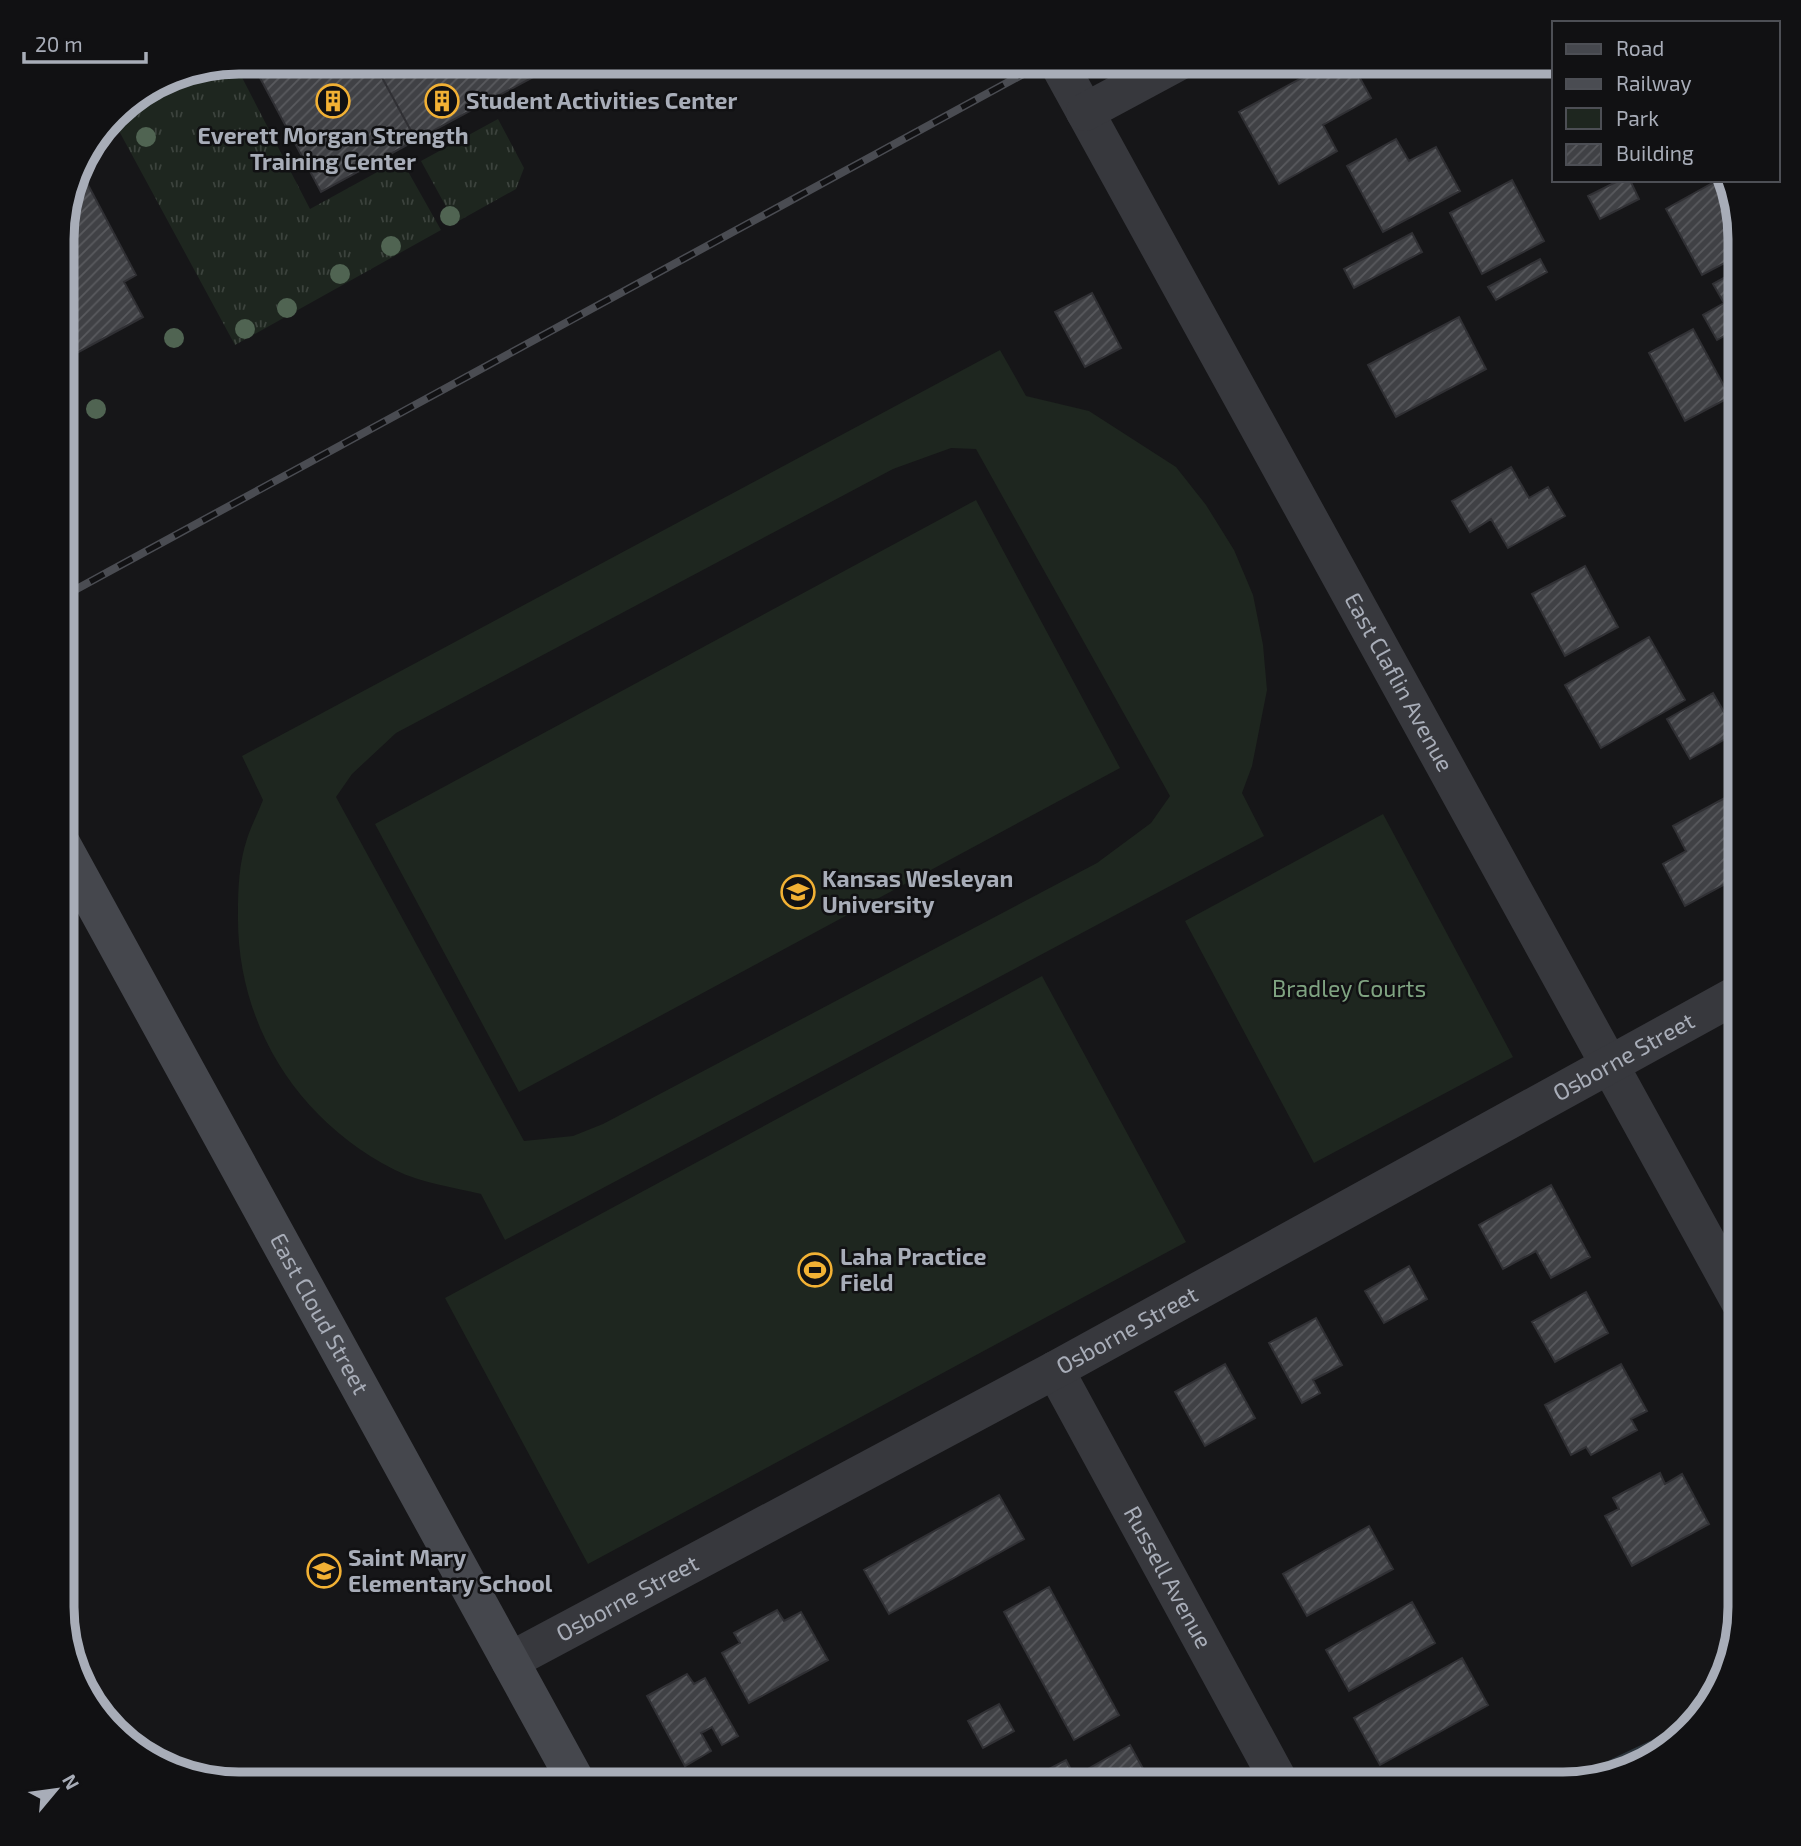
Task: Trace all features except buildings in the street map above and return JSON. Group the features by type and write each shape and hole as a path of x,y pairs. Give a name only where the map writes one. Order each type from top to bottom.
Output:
{"main road":[{"name":"East Cloud Street","path":"74,867 571,1772"}],"street":[{"name":"East Claflin Avenue","path":"1064,74 1728,1281"},
{"path":"1085,112 1154,74"},
{"name":"Osborne Street","path":"510,1661 1055,1370 1728,1000"},
{"name":"Russell Avenue","path":"1055,1370 1274,1772"}],"green space":[{"path":"240,74 310,209 401,159 441,230 235,345 117,128 147,101 186,82 217,75"},
{"path":"498,119 524,168 516,189 455,223 421,161"},
{"path":"1000,350 1026,396 1089,411 1176,467 1206,505 1234,550 1253,595 1263,645 1267,690 1252,766 1242,793 1264,836 505,1240 481,1194 405,1174 360,1149 328,1124 301,1095 279,1064 261,1029 248,992 240,953 238,913 241,866 244,848 263,800 242,756","holes":["951,448 976,449 1170,796 1151,823 1097,863 603,1124 573,1136 524,1141 336,797 352,774 396,733 893,469"]},
{"path":"976,500 1120,768 519,1092 375,824"},
{"name":"Bradley Courts","path":"1383,814 1513,1057 1314,1163 1185,921"},
{"name":"Laha Practice Field","path":"1042,976 1186,1242 588,1564 445,1298"}],"waterway":[{"path":"1618,1763 1646,1750"}],"railway":[{"path":"74,590 1023,74"}],"place":[{"name":"Everett Morgan Strength Training Center","path":"333,101"},
{"name":"Student Activities Center","path":"442,101"},
{"name":"Kansas Wesleyan University","path":"798,892"},
{"name":"Laha Practice Field","path":"815,1270"},
{"name":"Saint Mary Elementary School","path":"324,1571"}]}
